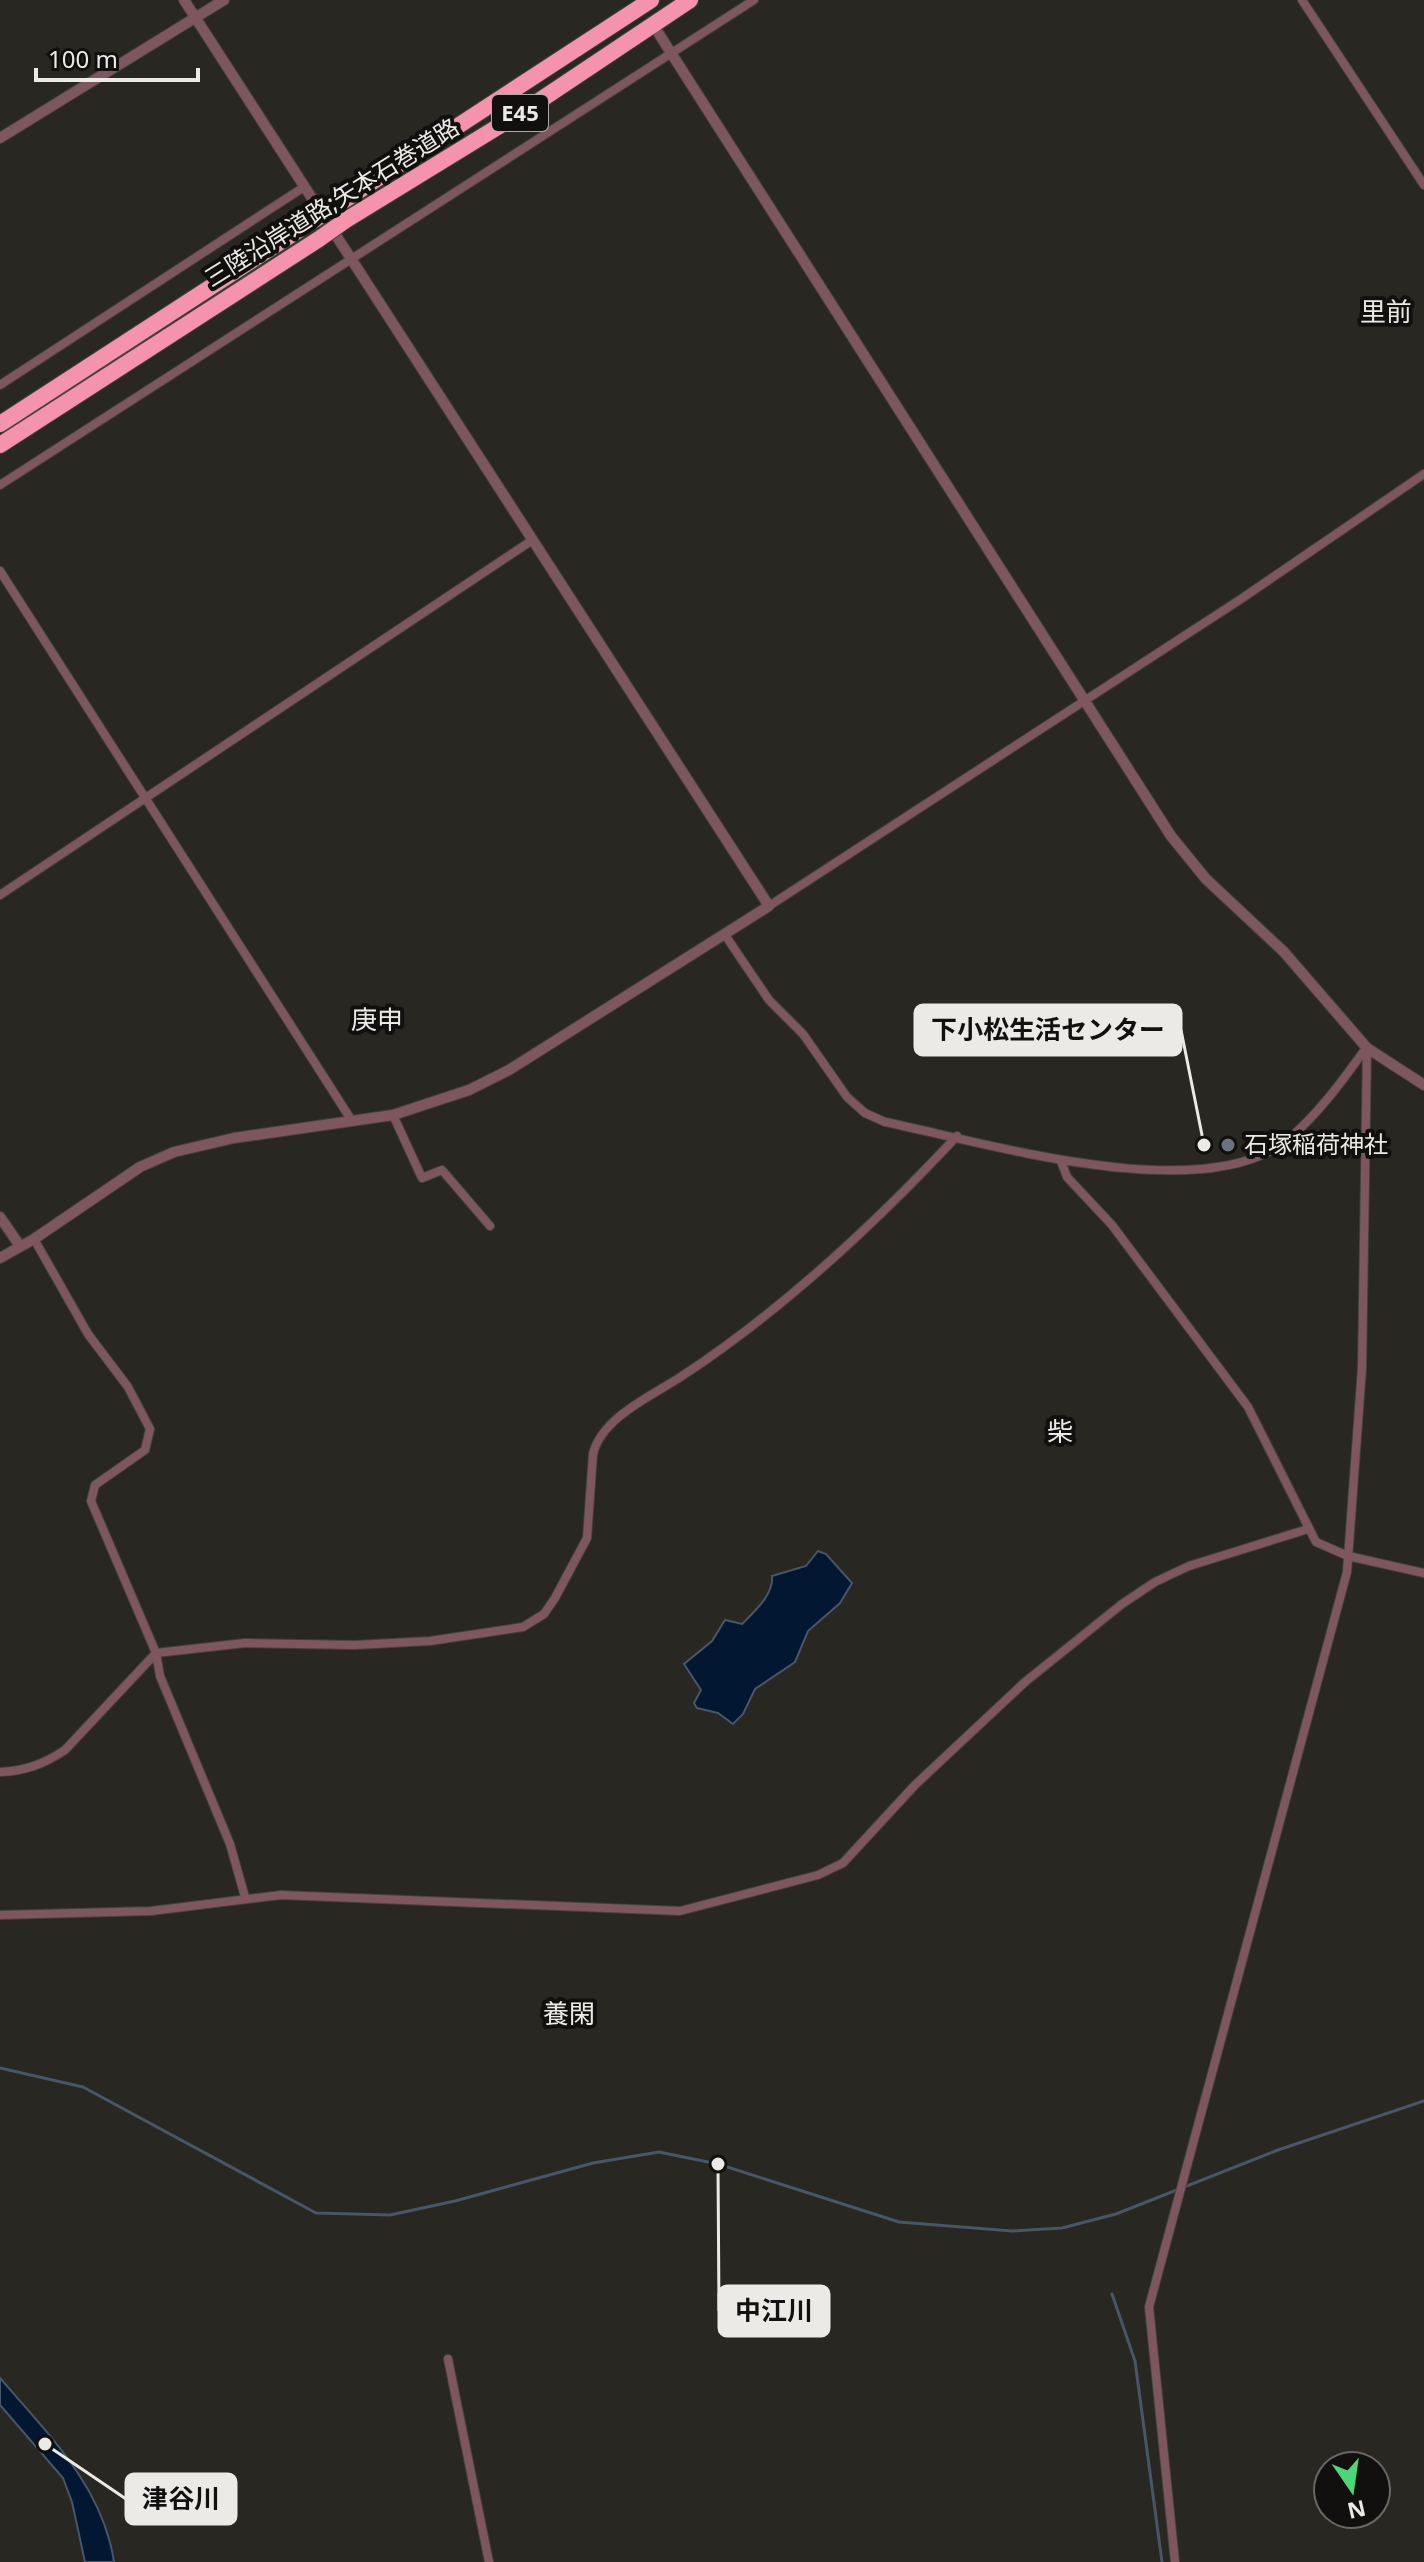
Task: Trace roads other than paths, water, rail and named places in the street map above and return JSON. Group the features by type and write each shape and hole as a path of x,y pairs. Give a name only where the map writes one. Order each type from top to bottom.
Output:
{"highway":[{"name":"三陸沿岸道路;矢本石巻道路","path":"0,424 651,0"},
{"name":"三陸沿岸道路;矢本石巻道路","path":"0,445 346,220 530,107 690,0"}],"street":[{"path":"184,0 769,906"},
{"path":"0,138 224,0"},
{"path":"0,485 754,0"},
{"path":"1302,0 1424,185"},
{"path":"659,34 1179,847 1206,879 1284,952 1367,1048 1424,1085"},
{"path":"0,385 304,187"},
{"path":"0,1258 34,1239 140,1167 174,1152 234,1138 393,1115 469,1090 509,1070 725,935 1085,701 1424,474"},
{"path":"0,895 531,541"},
{"path":"0,571 352,1121"},
{"path":"725,935 769,1000 803,1034 847,1097 865,1113 885,1122 1061,1161 1134,1169 1220,1165 1251,1158 1284,1142 1313,1114 1367,1048"},
{"path":"1175,2562 1149,2307 1173,2209 1292,1785 1348,1556 1362,1368 1367,1048"},
{"path":"393,1115 422,1178 442,1170 490,1226"},
{"path":"0,1772 18,1771 47,1762 65,1750 156,1653 245,1643 355,1645 430,1641 523,1627 544,1614 570,1576 587,1538 593,1454 596,1441 610,1424 691,1370 793,1292 900,1197 957,1136"},
{"path":"1061,1161 1067,1177 1112,1225 1248,1407 1316,1542 1328,1550 1348,1556 1424,1573"},
{"path":"0,1217 20,1246"},
{"path":"34,1239 88,1334 128,1387 150,1429 145,1450 95,1485 91,1501 156,1653 160,1676 230,1844 245,1897"},
{"path":"0,1915 151,1911 245,1897 302,1895 680,1911 818,1875 843,1863 915,1785 1025,1682 1122,1604 1155,1582 1189,1566 1308,1529"},
{"path":"448,2359 489,2562"}],"water":[{"path":"818,1551 826,1554 852,1583 840,1603 808,1631 795,1662 755,1689 743,1714 733,1724 718,1713 697,1708 694,1703 701,1690 684,1664 712,1641 725,1620 742,1624 758,1608 767,1596 772,1576 806,1566"},
{"path":"0,2378 54,2441 86,2486 108,2535 114,2562 85,2562 72,2502 63,2478 0,2405"}],"waterway":[{"path":"0,2068 83,2087 316,2213 390,2215 455,2201 593,2163 659,2152 718,2164 899,2222 1012,2231 1062,2228 1116,2214 1278,2150 1424,2101"},
{"path":"1112,2294 1135,2361 1162,2562"}],"place":[{"name":"下小松生活センター","path":"1204,1145"},
{"name":"石塚稲荷神社","path":"1228,1145"},
{"name":"中江川","path":"718,2164"},
{"name":"津谷川","path":"45,2444"}],"district":[{"name":"里前","path":"1386,312"},
{"name":"庚申","path":"377,1020"},
{"name":"柴","path":"1060,1432"},
{"name":"養閑","path":"569,2014"}]}
